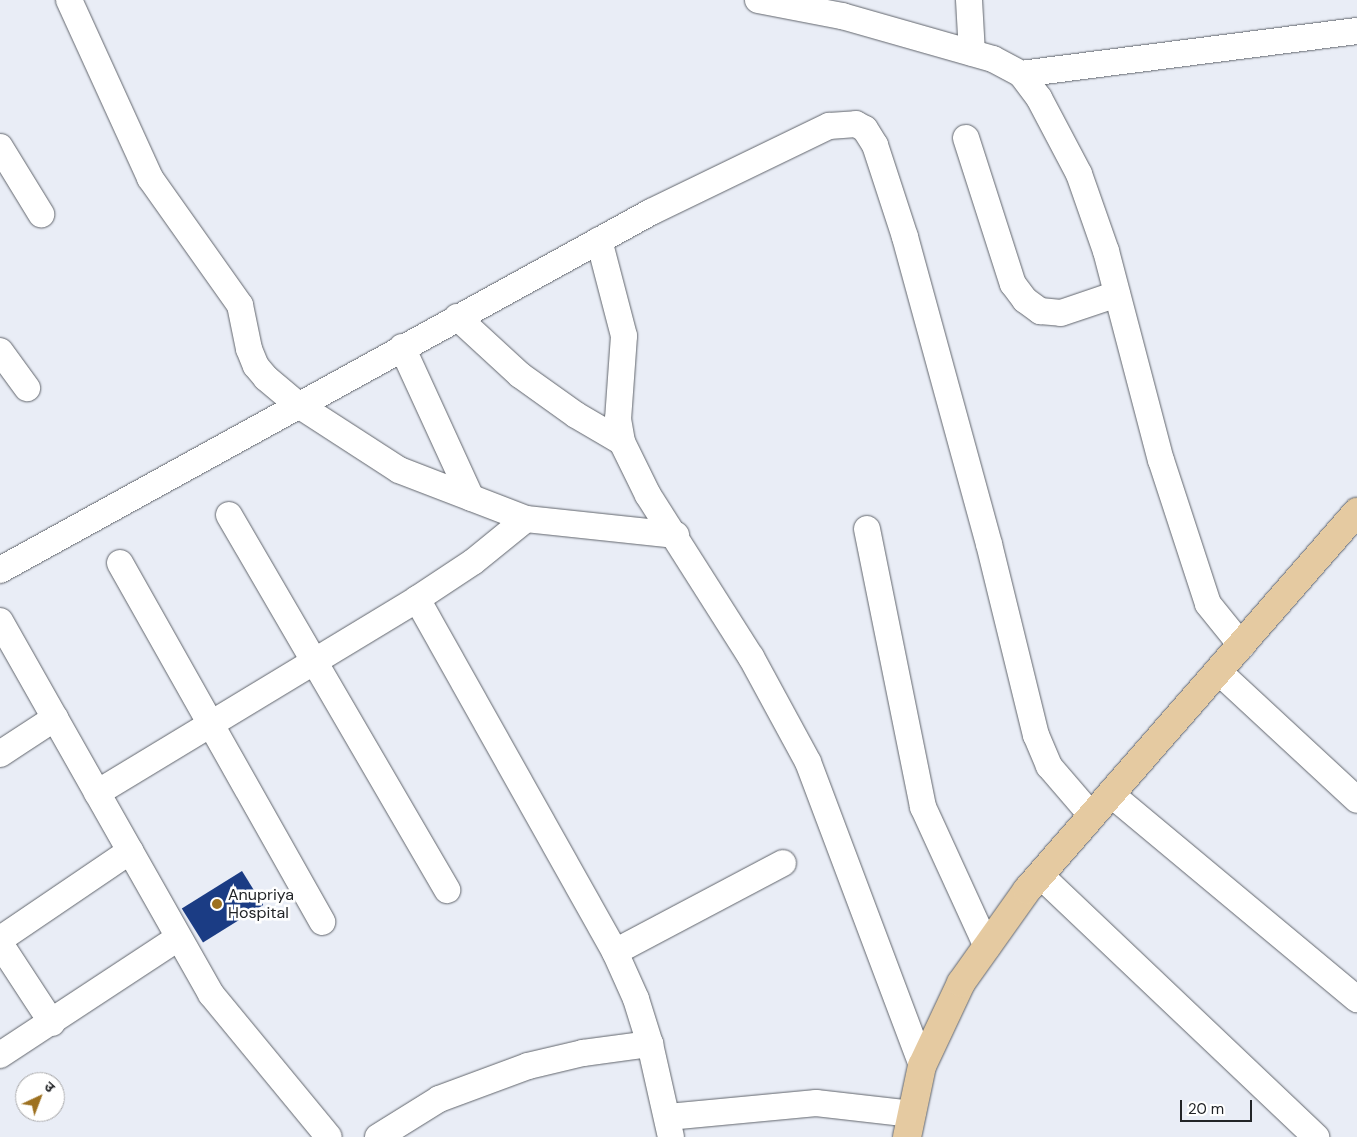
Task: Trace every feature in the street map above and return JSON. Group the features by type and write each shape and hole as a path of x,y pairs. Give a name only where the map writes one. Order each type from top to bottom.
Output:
{"main road":[{"path":"909,1126 922,1066 962,983 987,947 1040,875 1352,523"}],"street":[{"path":"69,0 150,178 240,305 256,366 297,404 399,470 526,519 676,535"},
{"path":"758,0 842,16 993,59 1020,74 1039,98 1079,174 1106,251 1161,460 1191,557 1208,604 1242,646"},
{"path":"968,0 972,53"},
{"path":"1020,74 1357,31"},
{"path":"0,570 297,404 599,240 829,126 850,123 865,129 875,145 905,237 989,544 1036,735 1049,766 1092,816"},
{"path":"966,138 1013,284 1025,300 1040,310 1062,313 1117,294"},
{"path":"0,147 41,214"},
{"path":"599,240 624,336 618,419 622,442 648,495 676,535 751,657 808,762 922,1066"},
{"path":"457,317 520,374 576,416 622,442"},
{"path":"402,347 471,498"},
{"path":"0,351 26,388"},
{"path":"229,515 447,890"},
{"path":"97,793 473,562 526,519"},
{"path":"867,529 923,807 987,947"},
{"path":"120,563 212,723 322,922"},
{"path":"416,598 615,952 636,999 650,1044 670,1127 816,1103 909,1126"},
{"path":"0,621 211,994 330,1137"},
{"path":"1220,672 1357,800"},
{"path":"0,754 55,718"},
{"path":"1112,794 1357,999"},
{"path":"52,1022 3,948 2,938 130,851"},
{"path":"615,952 783,864"},
{"path":"1040,875 1316,1137"},
{"path":"0,1055 178,938"},
{"path":"378,1137 439,1099 528,1066 583,1052 650,1044"}],"building":[{"path":"242,871 263,905 203,943 182,909"}],"place":[{"name":"Anupriya Hospital","path":"217,904"}]}
